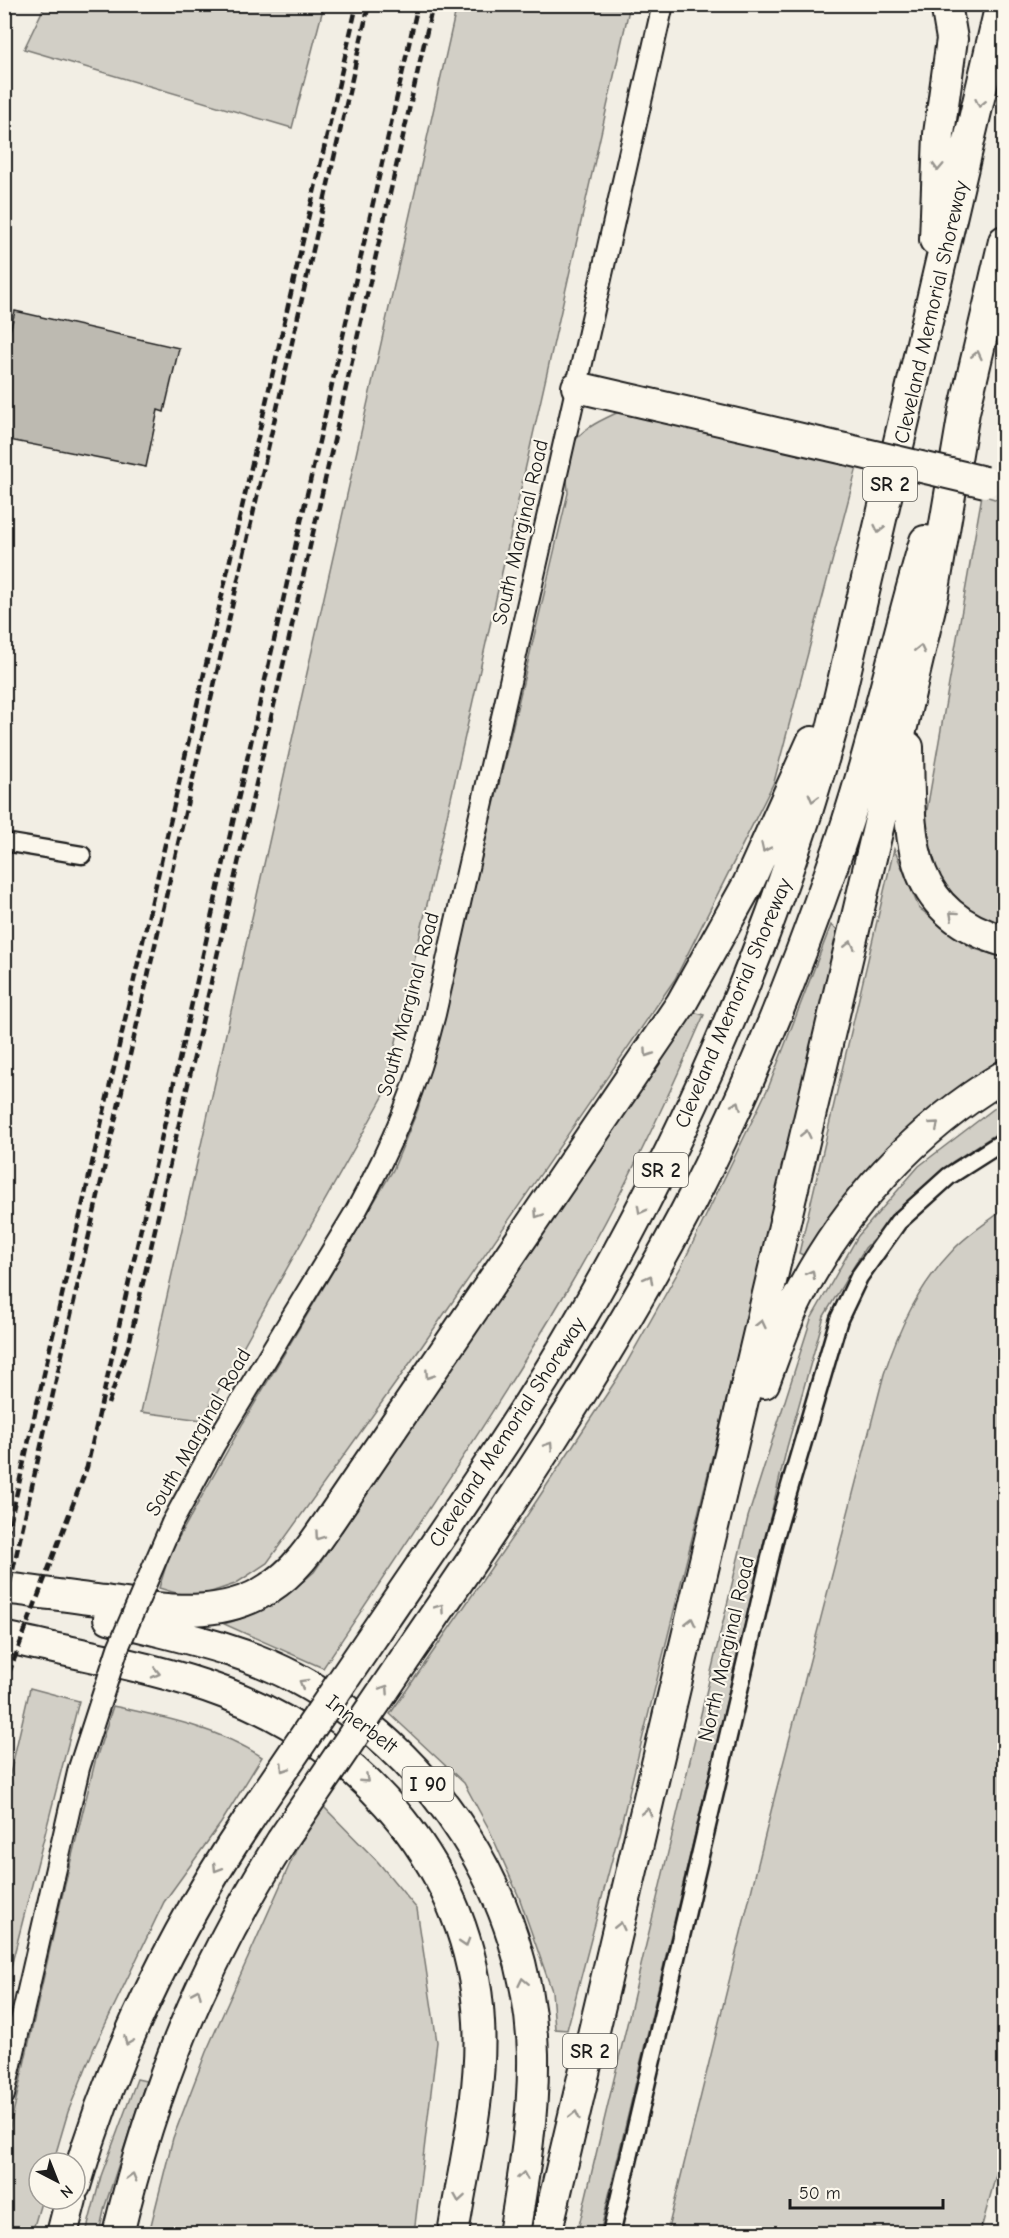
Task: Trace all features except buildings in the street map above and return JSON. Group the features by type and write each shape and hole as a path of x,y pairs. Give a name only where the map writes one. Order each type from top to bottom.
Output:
{"highway":[{"path":"932,309 939,134 952,39 946,4"},
{"name":"Cleveland Memorial Shoreway","path":"87,2151 100,2112 148,1994 193,1906 249,1819 487,1469 550,1370 609,1268 673,1147 733,1014 788,874 832,729 932,309 1001,4"},
{"name":"SR 2","path":"546,2234 933,595 964,412 1005,241"},
{"path":"577,387 995,485"},
{"path":"118,2234 148,2125 187,2018 222,1943 281,1842 573,1408 655,1268 719,1144 778,1008 832,868 964,412"},
{"path":"4,1589 164,1610 204,1610 221,1608 255,1597 282,1579 300,1561 686,995 748,884 848,660"},
{"path":"906,704 910,830 919,870 939,902 962,923 976,931 1005,941"},
{"path":"719,1504 787,1322 811,1274 839,1229 870,1189 906,1152 956,1108 1005,1076"},
{"name":"Innerbelt","path":"4,1589 235,1653 293,1677 377,1734 401,1754 447,1807 467,1837 499,1900 513,1941 529,2013 533,2090 525,2167 514,2234"},
{"name":"Innerbelt","path":"4,1637 192,1682 262,1709 324,1746 354,1769 404,1821 443,1882 457,1916 476,1986 479,2058 453,2234"},
{"path":"62,2234 68,2211"}],"street":[{"name":"South Marginal Road","path":"4,2096 79,1768 118,1648 172,1523 215,1444 356,1211 377,1173 413,1092 437,1002 663,4"},
{"path":"4,842 82,855"},
{"name":"North Marginal Road","path":"611,2234 775,1537 839,1319 865,1267 898,1222 949,1176 1005,1142"}],"shaded area":[{"path":"45,4 324,5 292,128 24,49"},
{"path":"457,5 630,5 384,1095 202,1420 141,1412"},
{"path":"623,410 857,467 774,782 675,979 420,1349 267,1563 235,1584 193,1598 159,1588 170,1553 243,1423 393,1170 418,1109 467,919 568,493 568,460 571,449 576,439 584,431"},
{"path":"982,495 1004,502 1004,927 971,910 954,897 943,884 933,861 925,821"},
{"path":"894,849 919,908 972,948 1004,958 1004,1060 956,1089 860,1180 807,1257 799,1253"},
{"path":"831,925 842,933 619,1833 567,2030 555,2029 552,1991 519,1897 489,1829 464,1783 390,1714 520,1526 622,1371 682,1265 769,1086"},
{"path":"693,1012 704,1015 641,1153 588,1254 540,1336 323,1668 224,1624 272,1604 314,1572"},
{"path":"1004,1101 1004,1129 952,1162 865,1248 824,1316 787,1447 600,2233 577,2234 748,1517 811,1319 858,1236 919,1166"},
{"path":"1004,1209 1004,2146 980,2233 667,2233 775,1795 884,1374 896,1340 930,1277 960,1244"},
{"path":"30,1688 79,1701 5,1990 5,1796"},
{"path":"113,1706 171,1719 209,1731 262,1757 221,1823 164,1902 94,2048 68,2112 57,2151 27,2151 27,2211 38,2211 32,2233 5,2233 5,2149 95,1762"},
{"path":"324,1807 378,1862 417,1909 437,2042 414,2233 149,2233 173,2138 206,2052 297,1848"},
{"path":"137,2079 146,2081 105,2206 99,2233 86,2233 101,2176"}],"railway":[{"path":"4,1549 357,4"},
{"path":"4,1609 369,4"},
{"path":"4,1686 87,1467 418,4"},
{"path":"108,1404 129,1344 433,4"}]}
